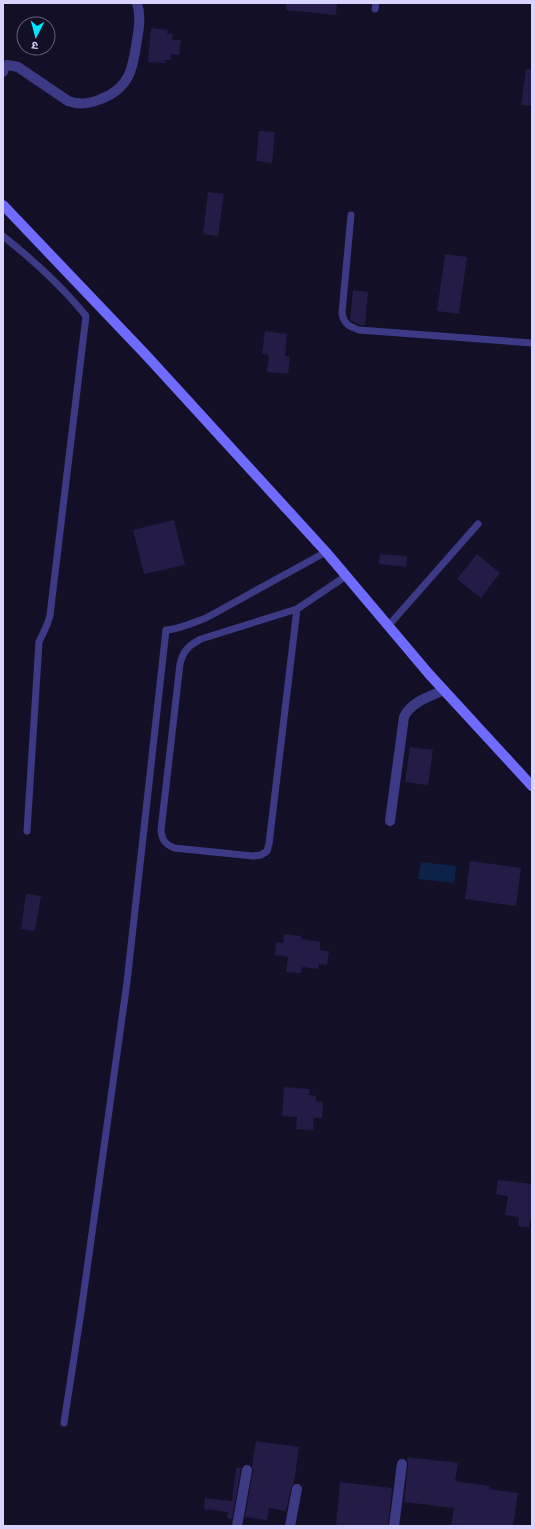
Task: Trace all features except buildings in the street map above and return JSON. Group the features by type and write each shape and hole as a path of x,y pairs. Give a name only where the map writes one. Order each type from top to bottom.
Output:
{"main road":[{"path":"3,205 146,355 326,552 444,690 532,786"}],"street":[{"path":"3,72 4,68 8,65 18,66 68,101 78,104 95,102 109,96 122,87 132,67 139,23 137,3"},
{"path":"390,821 404,717 408,709 415,704 444,690"},
{"path":"394,1526 402,1464"},
{"path":"237,1526 247,1470"},
{"path":"290,1526 297,1489"}],"lane":[{"path":"351,215 342,313 344,323 349,327 359,330 532,343"},
{"path":"3,236 32,259 74,301 86,316 50,615 48,624 39,642 27,831"},
{"path":"389,625 478,524"},
{"path":"64,1423 127,982 166,630 189,625 206,618 326,552"},
{"path":"297,609 279,770 267,851 261,855 253,856 174,848 167,844 162,838 161,830 180,664 183,653 190,644 201,639 297,609 346,576"}],"water":[{"path":"421,862 456,866 454,883 418,879"}]}
